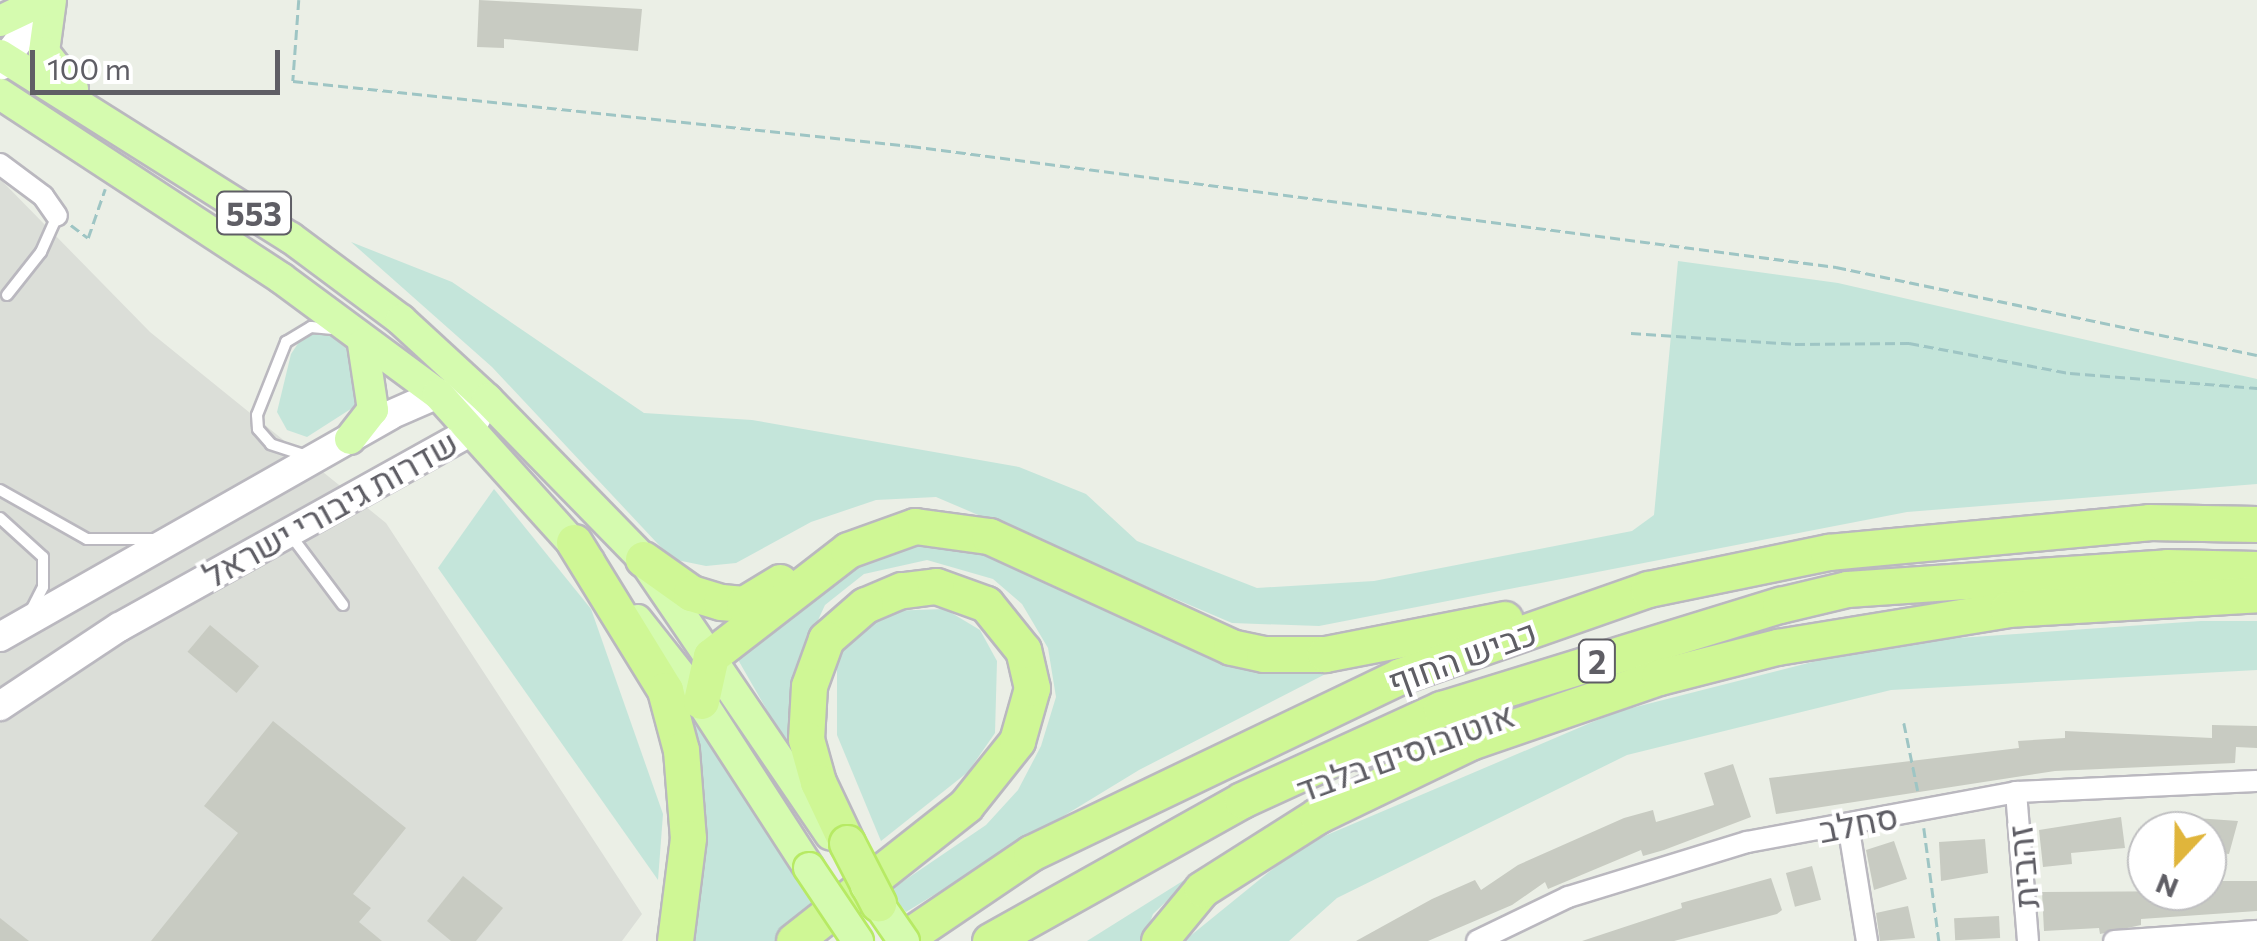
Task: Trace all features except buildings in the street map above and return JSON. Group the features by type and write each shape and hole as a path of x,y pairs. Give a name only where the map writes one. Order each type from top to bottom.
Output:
{"highway":[{"path":"643,559 691,592 744,604 823,552 885,521 926,516 966,522 1230,647 1296,657 1648,589"},
{"name":"כביש החוף","path":"902,941 1031,853 1400,676 1648,589 1828,552 2149,522 2257,524"},
{"path":"701,701 711,656 848,550 884,535 947,526 1032,553"},
{"path":"574,542 665,690 681,750 688,838 675,941"},
{"name":"כביש החוף","path":"990,941 1054,900 1158,846 1442,709 1797,601 1866,587 2166,567 2257,569"},
{"path":"794,941 966,805 1017,741 1032,688 1023,650 986,604 936,586 902,590 865,605 826,640 809,686 806,739 845,848 878,903"},
{"path":"1159,941 1202,889 1318,816 1470,742 1659,677 1777,647 2008,609 2257,594"},
{"path":"1002,941 1054,900"}],"main road":[{"path":"0,21 48,0 44,52 96,114"},
{"name":"553","path":"2,60 96,114 349,279 488,399 643,559 845,848"},
{"name":"553","path":"0,94 251,257 356,338 438,394 468,433 574,542 701,701 858,941"},
{"path":"350,439 373,410 356,338"},
{"path":"878,903 902,941"}],"street":[{"path":"2,60 48,0"},
{"path":"0,164 43,196 58,216"},
{"name":"שדרות גיבורי ישראל","path":"0,637 166,539 438,394 488,399 468,433 119,628 0,706"},
{"name":"סחלב","path":"1477,941 1568,897 1747,842 2016,792 2257,781"},
{"name":"זהבית","path":"2016,792 2028,941"},
{"path":"1848,824 1867,941"},
{"path":"2114,941 2257,931"}],"lane":[{"path":"8,295 41,252 58,216"},
{"path":"317,458 270,444 258,430 256,416 286,342 312,326 356,338"},
{"path":"0,490 88,539 166,539"},
{"path":"0,518 43,557 43,587 28,617"},
{"path":"288,531 343,605"},
{"name":"אוטובוסים בלבד","path":"1524,708 1659,677"},
{"name":"אוטובוסים בלבד","path":"1158,846 1487,719"}],"path":[{"path":"298,0 293,81 911,146 1836,267 2257,355"},
{"path":"58,216 88,238 110,177"},
{"path":"1631,332 1795,344 1909,343 2070,373 2257,388"},
{"path":"1904,724 1922,810 1939,941"}],"shaded area":[{"path":"0,179 150,332 386,523 642,914 622,941 0,941"},
{"path":"351,242 452,282 644,413 752,420 1019,467 1086,494 1137,541 1257,588 1374,581 1632,531 1654,515 1678,261 1838,283 2257,379 2257,484 1907,512 1319,626 1232,623 936,497 876,500 811,522 736,563 706,566 672,559 492,367"},
{"path":"316,331 348,342 357,405 307,437 287,430 277,412 291,354 303,336"},
{"path":"494,489 591,609 663,814 658,880 438,568"},
{"path":"925,541 987,550 1148,625 1347,663 1139,770 906,912 889,891 986,825 1018,790 1041,746 1056,697 1048,648 1022,604 993,579 927,560 864,574 825,605 797,666 791,752 733,651 874,553"},
{"path":"945,609 980,630 997,661 995,733 968,772 881,841 837,735 837,663 847,638 887,611"},
{"path":"2201,621 2257,621 2257,670 1891,690 1627,755 1337,898 1289,941 1184,941 1301,846 1616,712 1887,643"},
{"path":"677,685 818,902 776,941 690,941 703,871 698,779"},
{"path":"1197,872 1153,914 1143,941 1087,941"}]}
